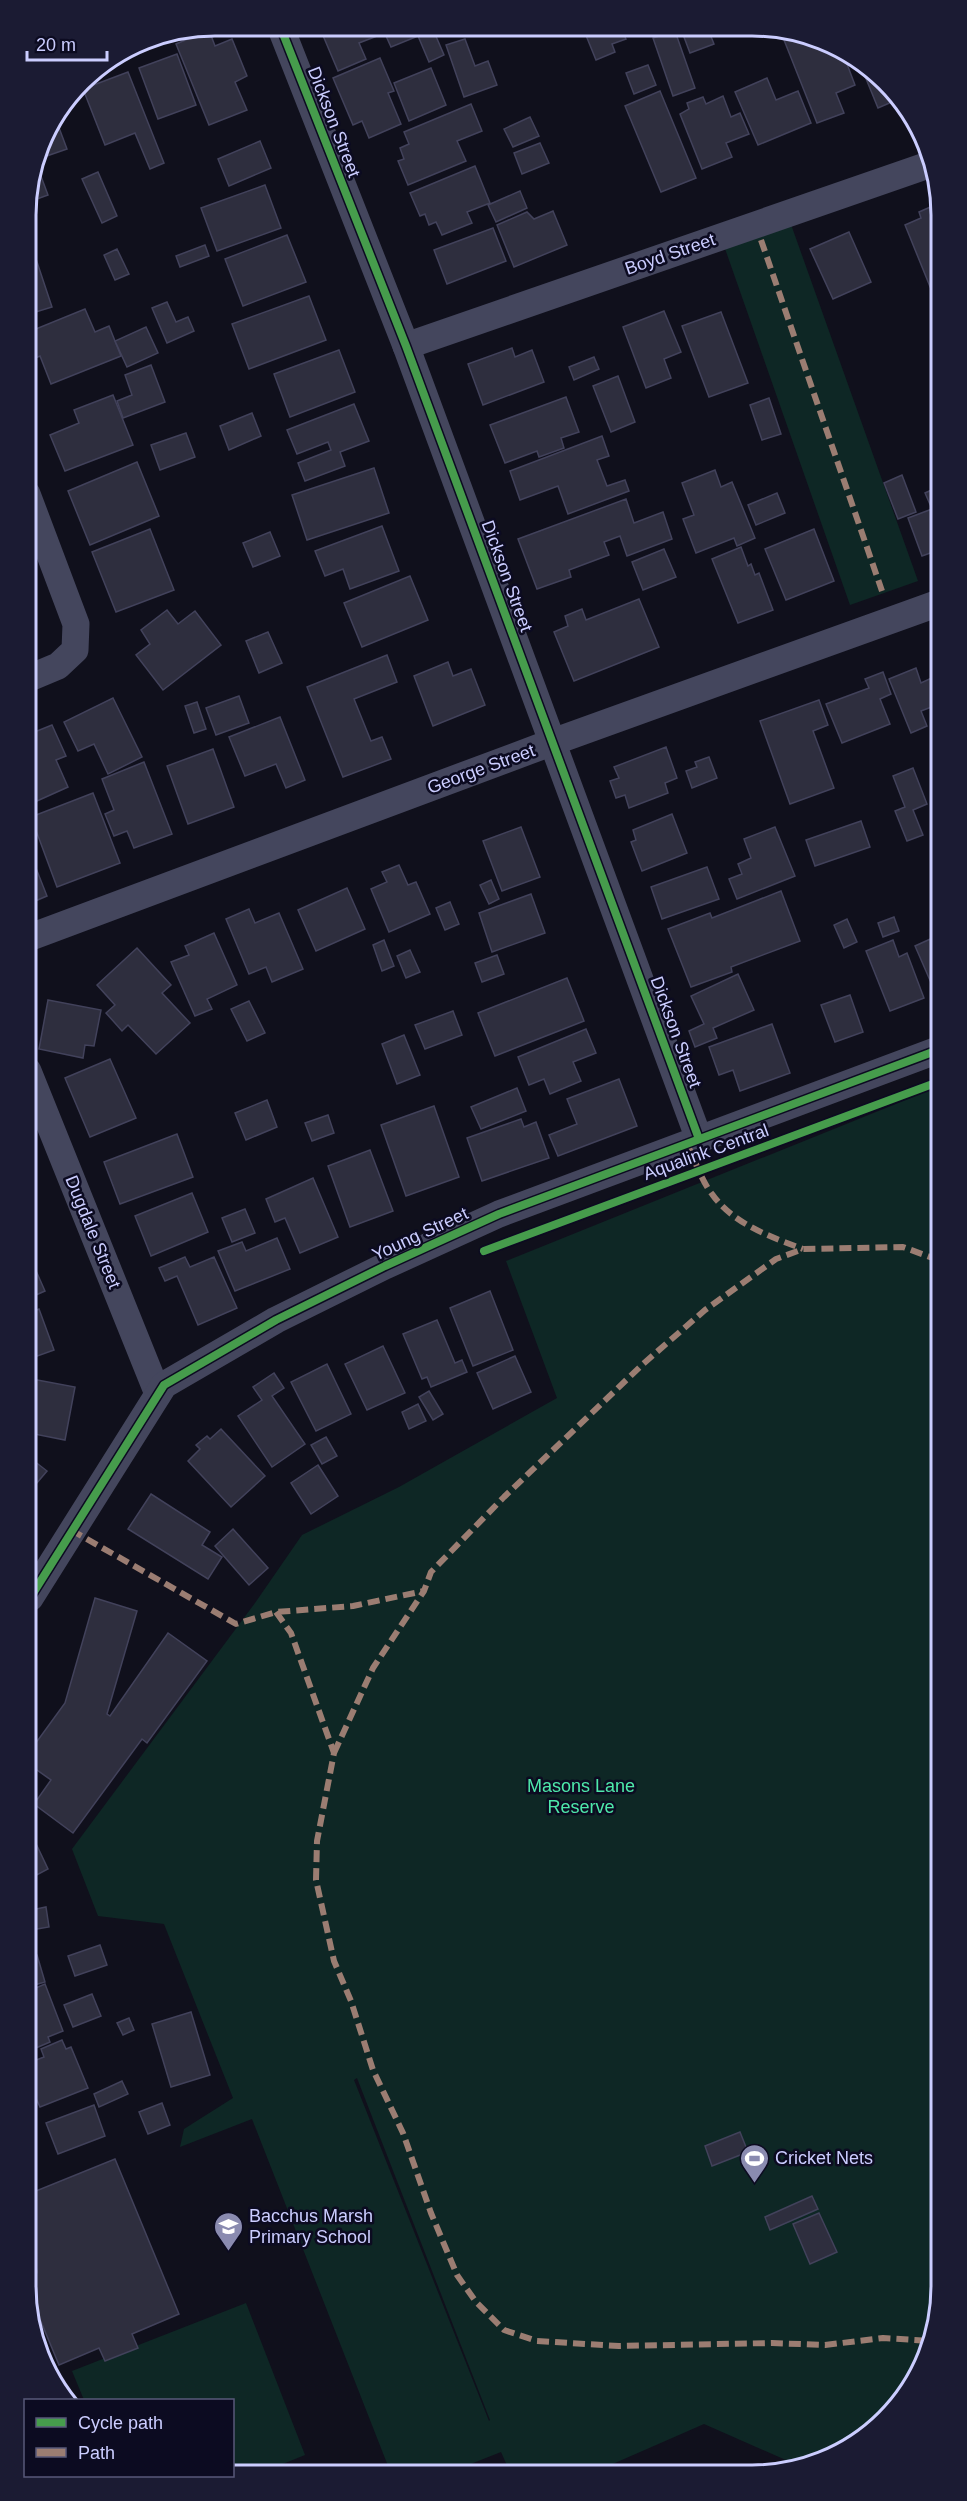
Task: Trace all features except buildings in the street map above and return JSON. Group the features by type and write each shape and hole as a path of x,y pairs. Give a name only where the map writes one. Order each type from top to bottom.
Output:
{"street":[{"name":"Dickson Street","path":"284,36 406,346 699,1139"},
{"name":"Boyd Street","path":"406,346 924,166"},
{"path":"36,518 76,624 75,650 58,666 36,675"},
{"name":"George Street","path":"36,935 553,742 931,606"},
{"name":"Young Street","path":"36,1588 164,1385 276,1320 385,1266 499,1214 931,1053"},
{"name":"Dugdale Street","path":"36,1091 158,1394"}],"green space":[{"path":"788,216 918,581 850,605 722,240"},
{"name":"Masons Lane Reserve","path":"931,1090 931,2298 928,2321 917,2355 907,2376 887,2404 870,2421 842,2441 798,2459 788,2461 704,2424 610,2465 507,2465 501,2452 468,2465 388,2465 252,2119 180,2147 184,2129 233,2098 164,1924 98,1916 72,1849 255,1603 302,1535 399,1487 557,1398 506,1261","holes":["357,2078 490,2420 354,2080"]},
{"path":"246,2303 305,2455 280,2465 234,2465 234,2399 84,2399 72,2371"}],"marked path":[{"path":"761,240 882,591"},
{"path":"687,1144 708,1188 731,1214 753,1228 803,1249"},
{"path":"334,1753 373,1668 424,1591 431,1572 504,1497 643,1364 705,1310 776,1259 803,1249 903,1247 931,1257"},
{"path":"71,1530 236,1624 276,1612 353,1606 424,1591"},
{"path":"276,1612 291,1633 334,1753 317,1841 316,1880 334,1961 351,2001 373,2070 403,2133 431,2213 457,2275 476,2302 504,2330 537,2341 619,2346 772,2343 825,2345 883,2338 922,2340"}],"cycle path":[{"name":"Aqualink Central","path":"284,36 406,346 699,1139"},
{"name":"Aqualink Central","path":"36,1588 164,1385 276,1320 385,1266 499,1214 931,1053"},
{"name":"Aqualink Central","path":"484,1251 931,1085"}],"place":[{"name":"Cricket Nets","path":"754,2184"},
{"name":"Bacchus Marsh Primary School","path":"228,2252"}]}
